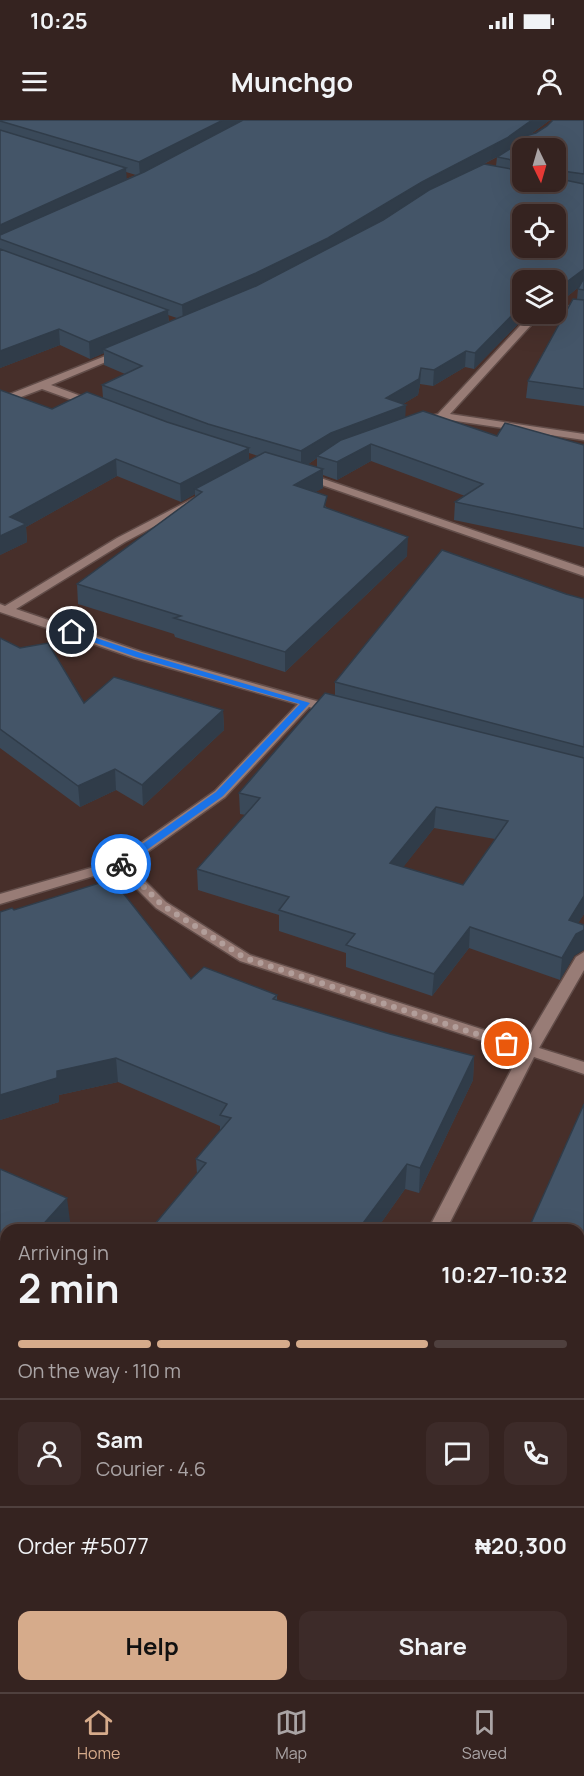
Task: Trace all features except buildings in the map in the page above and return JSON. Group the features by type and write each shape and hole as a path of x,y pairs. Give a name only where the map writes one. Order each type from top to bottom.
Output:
{"street":[{"path":"566,309 584,311"},
{"path":"442,416 527,324"},
{"path":"0,402 130,350"},
{"path":"43,386 102,408"},
{"path":"410,426 442,416 584,437"},
{"path":"320,465 298,474 584,572"},
{"path":"3,609 121,540 202,497"},
{"path":"3,609 138,655 352,715"},
{"path":"0,899 120,864 220,794 306,703"},
{"path":"120,864 162,905 245,958 584,1068"},
{"path":"440,1224 529,1051 584,957"}],"way so far":[{"path":"121,864 162,905 245,958 507,1044"}],"route":[{"path":"72,632 138,655 306,703 220,794 121,864"}]}
